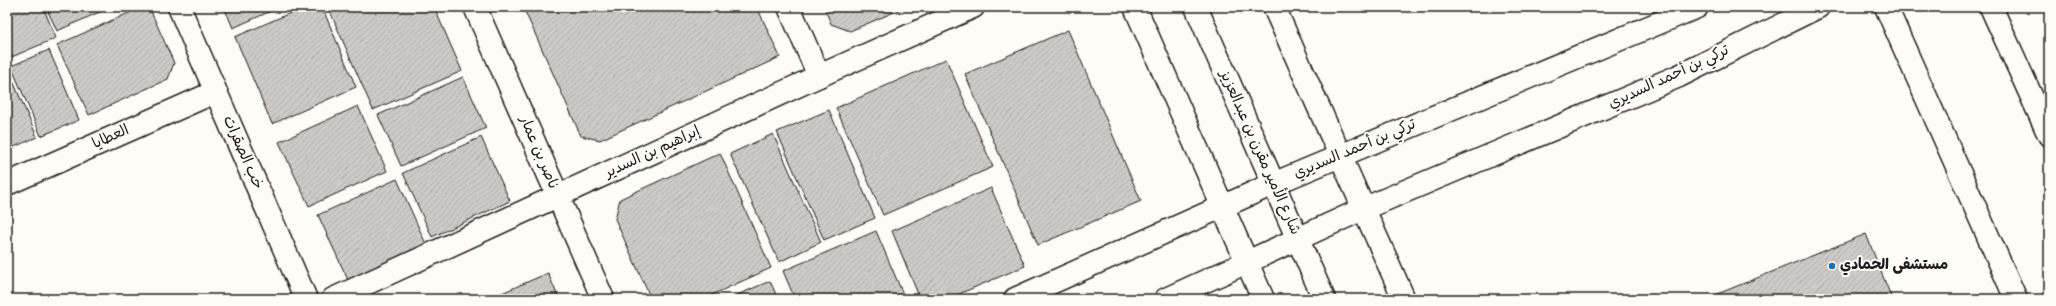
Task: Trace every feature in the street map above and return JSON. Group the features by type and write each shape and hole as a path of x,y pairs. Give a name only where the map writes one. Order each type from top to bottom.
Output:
{"street":[{"name":"خب الصقرات","path":"179,7 306,299"},
{"name":"ناصر بن عمار","path":"474,7 557,198 603,299"},
{"path":"789,7 819,76"},
{"name":"إبراهيم بن السدير","path":"333,299 973,7"},
{"path":"1136,7 1263,299"},
{"name":"شارع الأمير مقرن بن عبدالعزيز","path":"1196,7 1324,299"},
{"path":"1274,7 1404,299"},
{"name":"تركي بن أحمد السديري","path":"1015,299 1273,184 1697,7"},
{"name":"تركي بن أحمد السديري","path":"1166,299 1363,209 1679,76 1818,7"},
{"path":"1886,7 2016,299"},
{"path":"1991,7 2049,135"},
{"name":"العطايا","path":"7,184 215,92"}],"building":[{"path":"7,7 43,7 56,38 7,59"},
{"path":"46,7 111,7 57,31"},
{"path":"142,7 149,7 174,63 168,79 89,115 57,45"},
{"path":"224,7 280,7 233,28"},
{"path":"304,7 322,7 356,87 272,124 235,37"},
{"path":"328,7 434,7 462,71 373,110"},
{"path":"523,7 757,7 780,57 600,140 581,136"},
{"path":"824,7 906,7 850,31 831,24"},
{"path":"1068,30 1141,201 1038,245 965,74"},
{"path":"49,50 79,120 41,136 11,66"},
{"path":"946,59 993,167 883,215 836,108"},
{"path":"7,67 37,137 7,150"},
{"path":"463,77 486,128 401,166 378,115"},
{"path":"358,106 387,171 309,206 279,142"},
{"path":"829,110 875,218 824,240 777,132"},
{"path":"773,134 821,242 779,262 730,154"},
{"path":"481,137 510,201 432,237 403,173"},
{"path":"720,153 771,268 703,299 651,299 615,219 620,199"},
{"path":"397,179 426,244 348,280 318,215"},
{"path":"991,188 1025,266 947,299 920,299 892,231"},
{"path":"876,231 905,299 795,299 783,271"},
{"name":"مستشفى الحمادي","path":"1866,234 1892,299 1705,299"},
{"path":"548,273 559,299 488,299"},
{"path":"770,281 778,299 728,299"}],"place":[{"name":"مستشفى الحمادي","path":"1832,266"}]}
